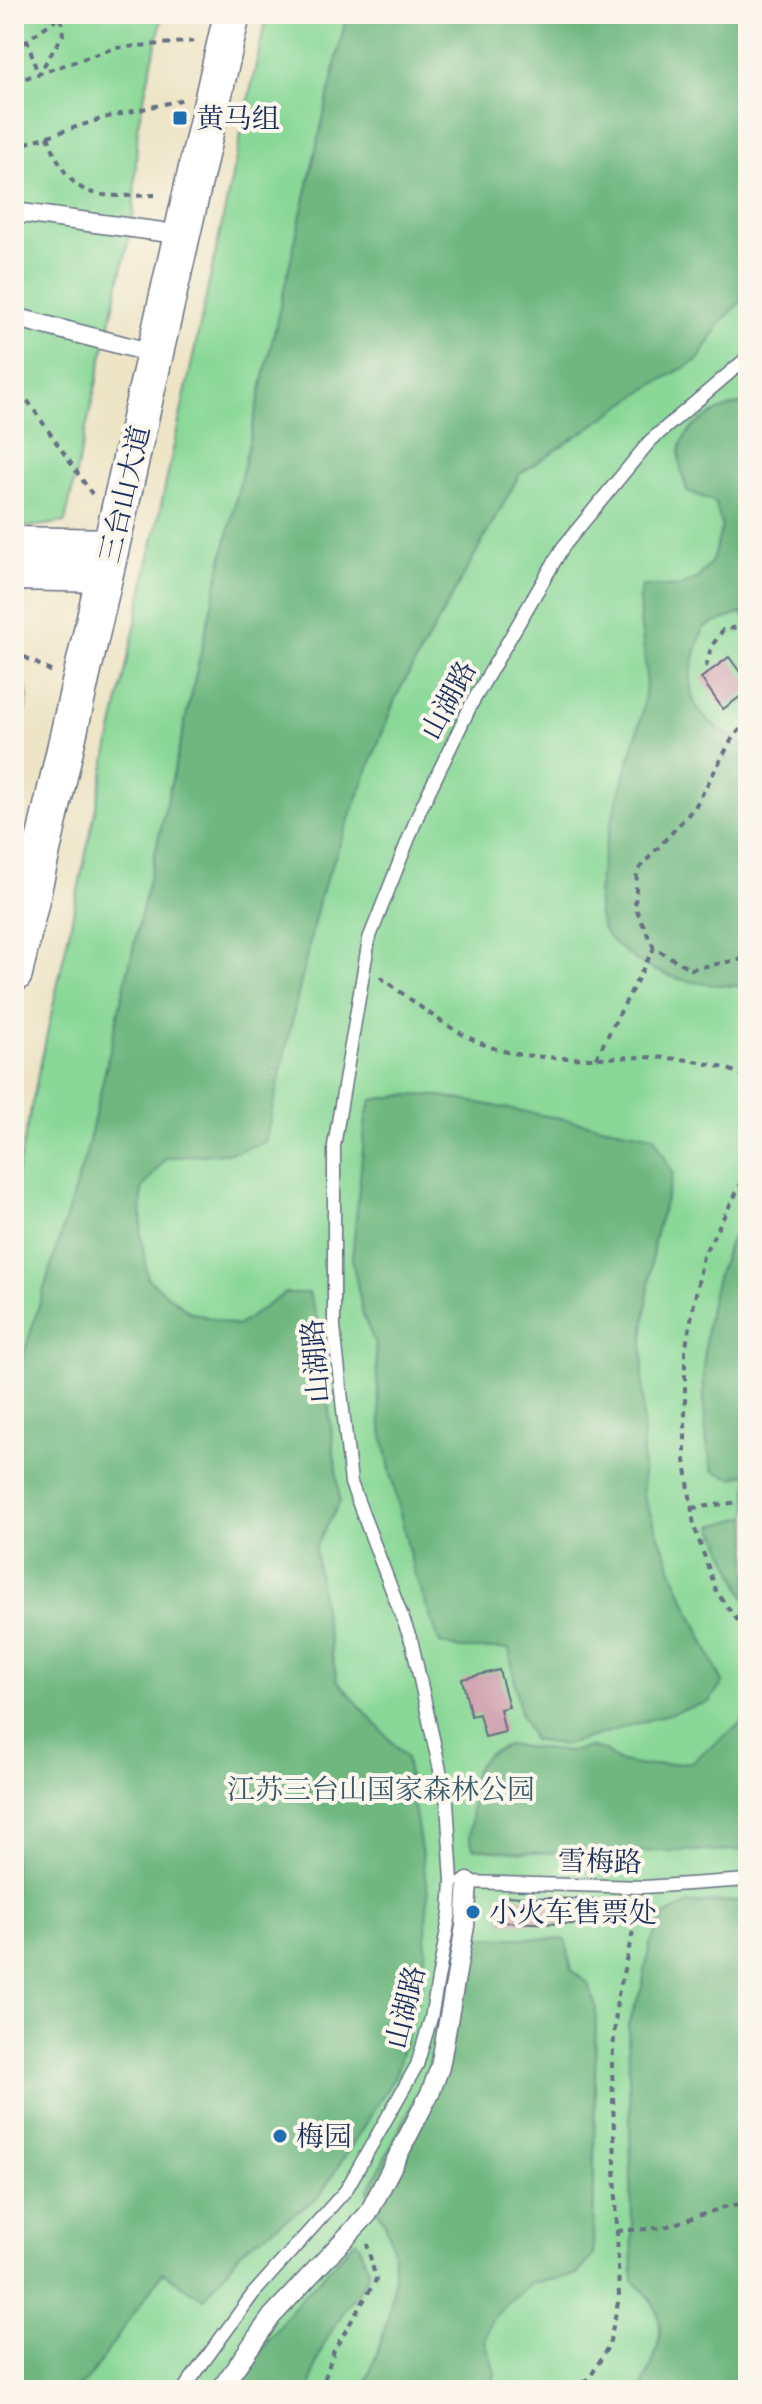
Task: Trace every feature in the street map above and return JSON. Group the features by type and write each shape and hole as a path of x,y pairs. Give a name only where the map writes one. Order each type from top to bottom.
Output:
{"main road":[{"name":"三台山大道","path":"14,974 99,560 232,14"},
{"name":"三台山大道","path":"14,890 62,678 99,560 101,507 204,27"}],"street":[{"path":"14,212 162,232"},
{"path":"14,317 137,349"},
{"path":"14,543 99,560"},
{"path":"14,574 99,560"},
{"path":"220,2390 272,2316 359,2226 440,2067 465,1926 460,1882"}],"lane":[{"name":"山湖路","path":"183,2390 253,2294 346,2190 417,2065 431,2018 450,1913 460,1882 447,1802 412,1643 351,1483 334,1327 334,1146 369,939 420,810 472,703 563,547 650,441 745,360"},
{"name":"雪梅路","path":"460,1882 644,1887 748,1880"}],"path":[{"path":"14,50 62,15"},
{"path":"38,75 63,35 62,15"},
{"path":"14,82 115,48 204,27"},
{"path":"27,39 38,75"},
{"path":"14,147 104,118 189,98"},
{"path":"48,136 55,156 72,183 92,194 170,195"},
{"path":"745,360 748,454"},
{"path":"14,381 101,507"},
{"path":"706,667 711,647 723,630 748,625"},
{"path":"14,651 62,678"},
{"path":"748,720 732,739 695,807 637,871 635,907 654,948 691,969 748,958"},
{"path":"596,1058 654,948"},
{"path":"365,966 456,1032 516,1054 596,1058 669,1056 716,1063 748,1077"},
{"path":"748,1171 703,1256 685,1351 685,1460 694,1526 717,1593 748,1634"},
{"path":"692,1508 748,1501"},
{"path":"574,2390 591,2376 609,2345 616,2323 619,2298 612,2064 617,1999 644,1887"},
{"path":"617,2231 662,2228 731,2205 748,2204"},
{"path":"321,2390 334,2350 376,2280 373,2258 359,2226"}],"green space":[{"path":"14,14 163,14 138,124 133,221 65,522 14,529"},
{"name":"江苏三台山国家森林公园","path":"267,14 748,14 748,2390 14,2390 14,1187"},
{"path":"347,14 748,14 748,294 722,321 698,360 656,383 520,474 396,697 320,896 265,1142 235,1152 166,1158 142,1189 141,1235 148,1279 190,1312 237,1326 285,1293 309,1293 319,1326 340,1502 315,1548 324,1615 337,1680 406,1758 428,1892 424,1977 395,2076 319,2197 243,2249 204,2299 163,2272 86,2382 70,2390 14,2390 14,1386 87,1150"},
{"path":"748,402 748,620 741,613 704,627 690,685 693,699 711,723 748,747 748,986 734,986 681,979 642,964 605,933 599,915 598,891 609,831 644,701 646,665 640,620 642,586 678,587 697,579 712,561 722,527 715,502 687,491 680,463 681,446 691,429 708,416"},
{"path":"14,671 23,676 28,698 14,753"},
{"path":"403,1095 441,1096 654,1136 673,1174 654,1240 643,1339 643,1495 677,1582 723,1683 709,1702 565,1745 533,1740 520,1713 509,1649 461,1649 440,1643 413,1569 390,1470 380,1420 375,1344 363,1315 352,1259 366,1117 372,1100"},
{"path":"748,1208 748,1473 733,1478 713,1471 708,1453 704,1398 705,1348 717,1277 735,1231"},
{"path":"748,1516 748,1604 713,1526"},
{"path":"748,1718 748,1850 527,1853 473,1848 470,1837 474,1771 487,1754 507,1745 569,1752 589,1747 605,1751 617,1761 642,1766 691,1762"},
{"path":"748,1900 748,2390 641,2390 654,2360 660,2332 655,2306 633,2281 628,2025 642,1987 650,1944 664,1916 689,1904"},
{"path":"466,1937 565,1939 572,1970 588,1983 596,2007 593,2256 577,2275 531,2283 492,2318 485,2340 495,2373 492,2390 363,2390 383,2334 394,2276 388,2231 368,2191 438,2054"},
{"path":"356,2240 368,2267 367,2277 324,2345 311,2390 232,2390 294,2306"}],"building":[{"path":"729,657 748,683 748,691 723,709 701,678"},
{"path":"499,1670 509,1707 500,1709 505,1732 485,1737 479,1714 471,1716 462,1679"},
{"path":"502,1896 596,1900 595,1925 501,1922"}],"place":[{"name":"黄马组","path":"180,118"},
{"name":"小火车售票处","path":"473,1912"},
{"name":"梅园","path":"280,2136"}]}
